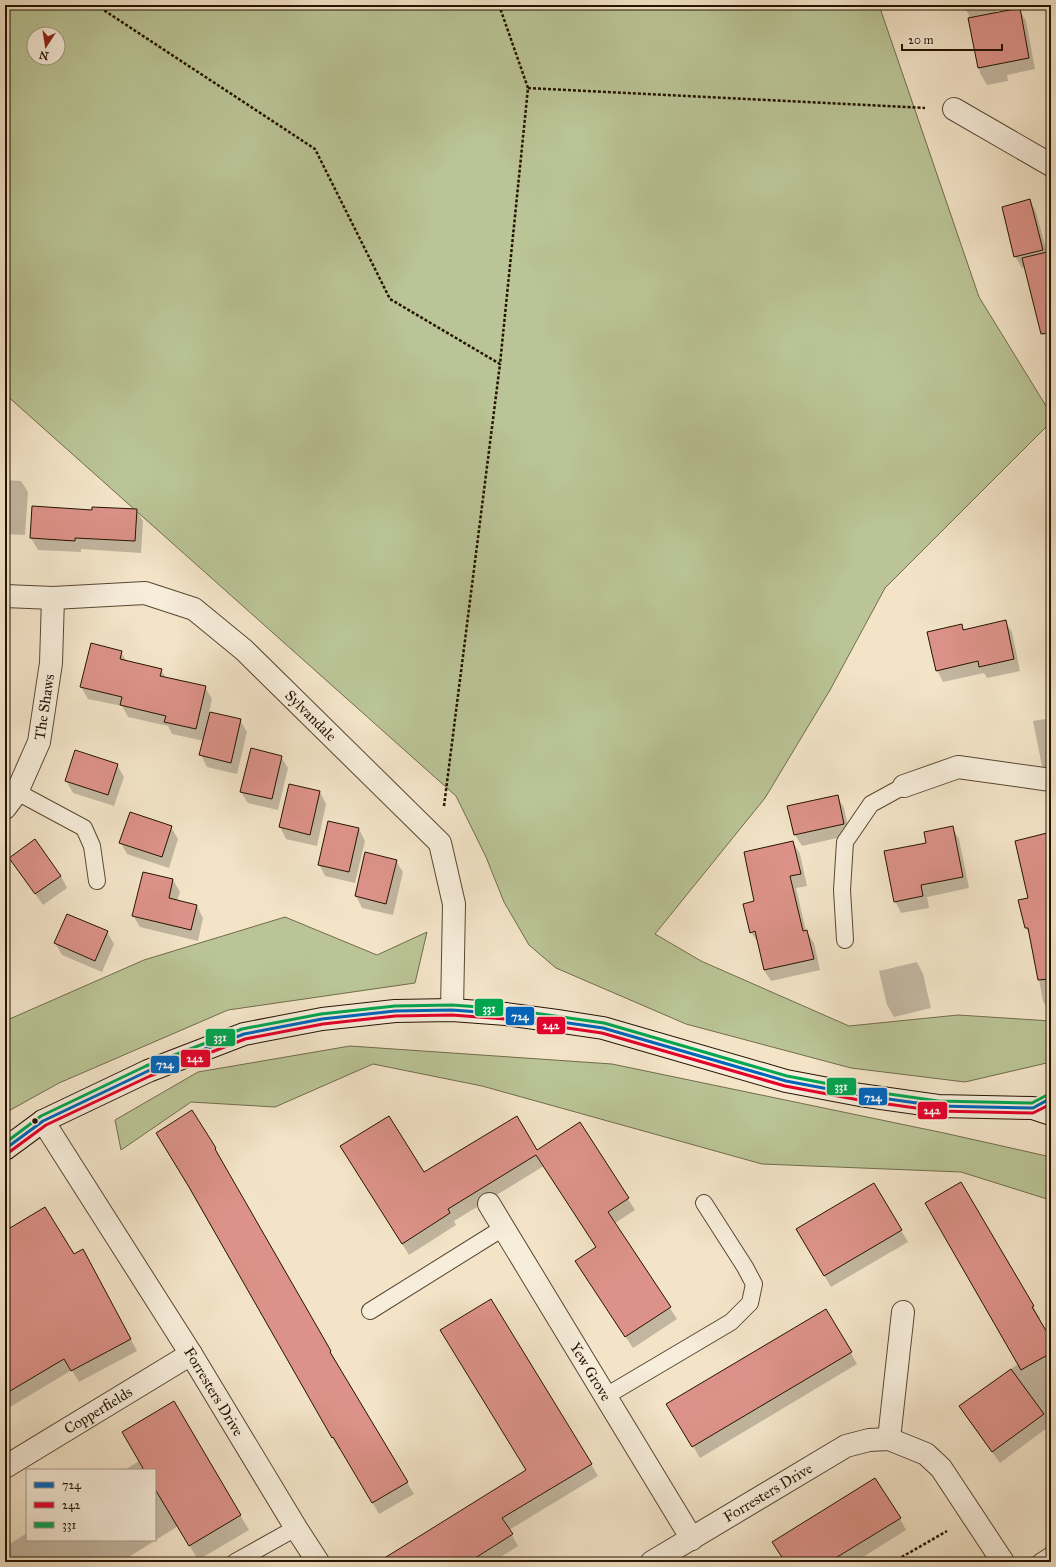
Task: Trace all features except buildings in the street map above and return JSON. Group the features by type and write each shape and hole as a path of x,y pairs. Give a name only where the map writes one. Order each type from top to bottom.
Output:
{"street":[{"path":"954,109 1051,165"},
{"name":"Sylvandale","path":"5,596 53,598 145,593 194,609 244,650 440,843"},
{"name":"The Shaws","path":"11,800 39,742 51,663 53,598"},
{"path":"904,786 958,767 1051,780"},
{"path":"440,843 454,904 452,1010"},
{"path":"5,1149 44,1121 148,1071 244,1034 322,1019 395,1011 452,1010 506,1014 603,1028 786,1081 860,1095 938,1106 1045,1107"},
{"name":"Forresters Drive","path":"44,1121 191,1354 318,1562"},
{"name":"Yew Grove","path":"489,1204 692,1539"},
{"path":"889,1439 904,1312"},
{"name":"Copperfields","path":"5,1467 191,1354"},
{"name":"Forresters Drive","path":"652,1562 846,1446 869,1440 889,1439 926,1454 941,1468 1003,1562"}],"lane":[{"path":"846,940 842,890 845,842 871,804 904,786"},
{"path":"11,800 84,828 92,846 97,881"},
{"path":"606,1396 731,1322 750,1303 754,1284 745,1267 704,1203"},
{"path":"370,1311 503,1228"},
{"path":"235,1562 296,1528"},
{"path":"1040,1562 1051,1555"}],"path":[{"path":"96,5 315,149 390,299 500,364"},
{"path":"440,843 500,364 528,88 499,5"},
{"path":"528,88 954,109"},
{"path":"893,1562 972,1517"}],"green space":[{"path":"5,5 879,5 979,297 1051,414 1051,422 885,588 830,690 765,798 655,934 701,961 849,1026 958,1015 1051,1021 1051,1062 965,1082 851,1068 686,1024 556,968 529,945 504,902 486,857 456,796 5,394"},
{"path":"285,917 377,955 427,932 415,983 228,1010 59,1083 5,1113 5,1021 144,960"},
{"path":"350,1046 612,1064 944,1133 1051,1157 1051,1197 1047,1199 961,1172 762,1164 482,1086 373,1064 275,1107 191,1102 121,1150 115,1120 198,1072"}],"transit line":[{"name":"331","path":"5,1143 41,1116 146,1066 242,1029 321,1014 395,1006 452,1005 506,1009 604,1023 787,1076 861,1090 938,1101 1032,1103 1049,1094"},
{"name":"724","path":"5,1149 43,1121 148,1071 244,1034 322,1019 395,1011 452,1010 506,1014 603,1028 786,1081 860,1095 938,1106 1033,1108 1051,1098"},
{"name":"242","path":"8,1153 46,1125 150,1076 245,1039 323,1024 395,1016 452,1015 505,1019 602,1033 785,1086 859,1100 937,1111 1033,1113 1051,1104"}]}
